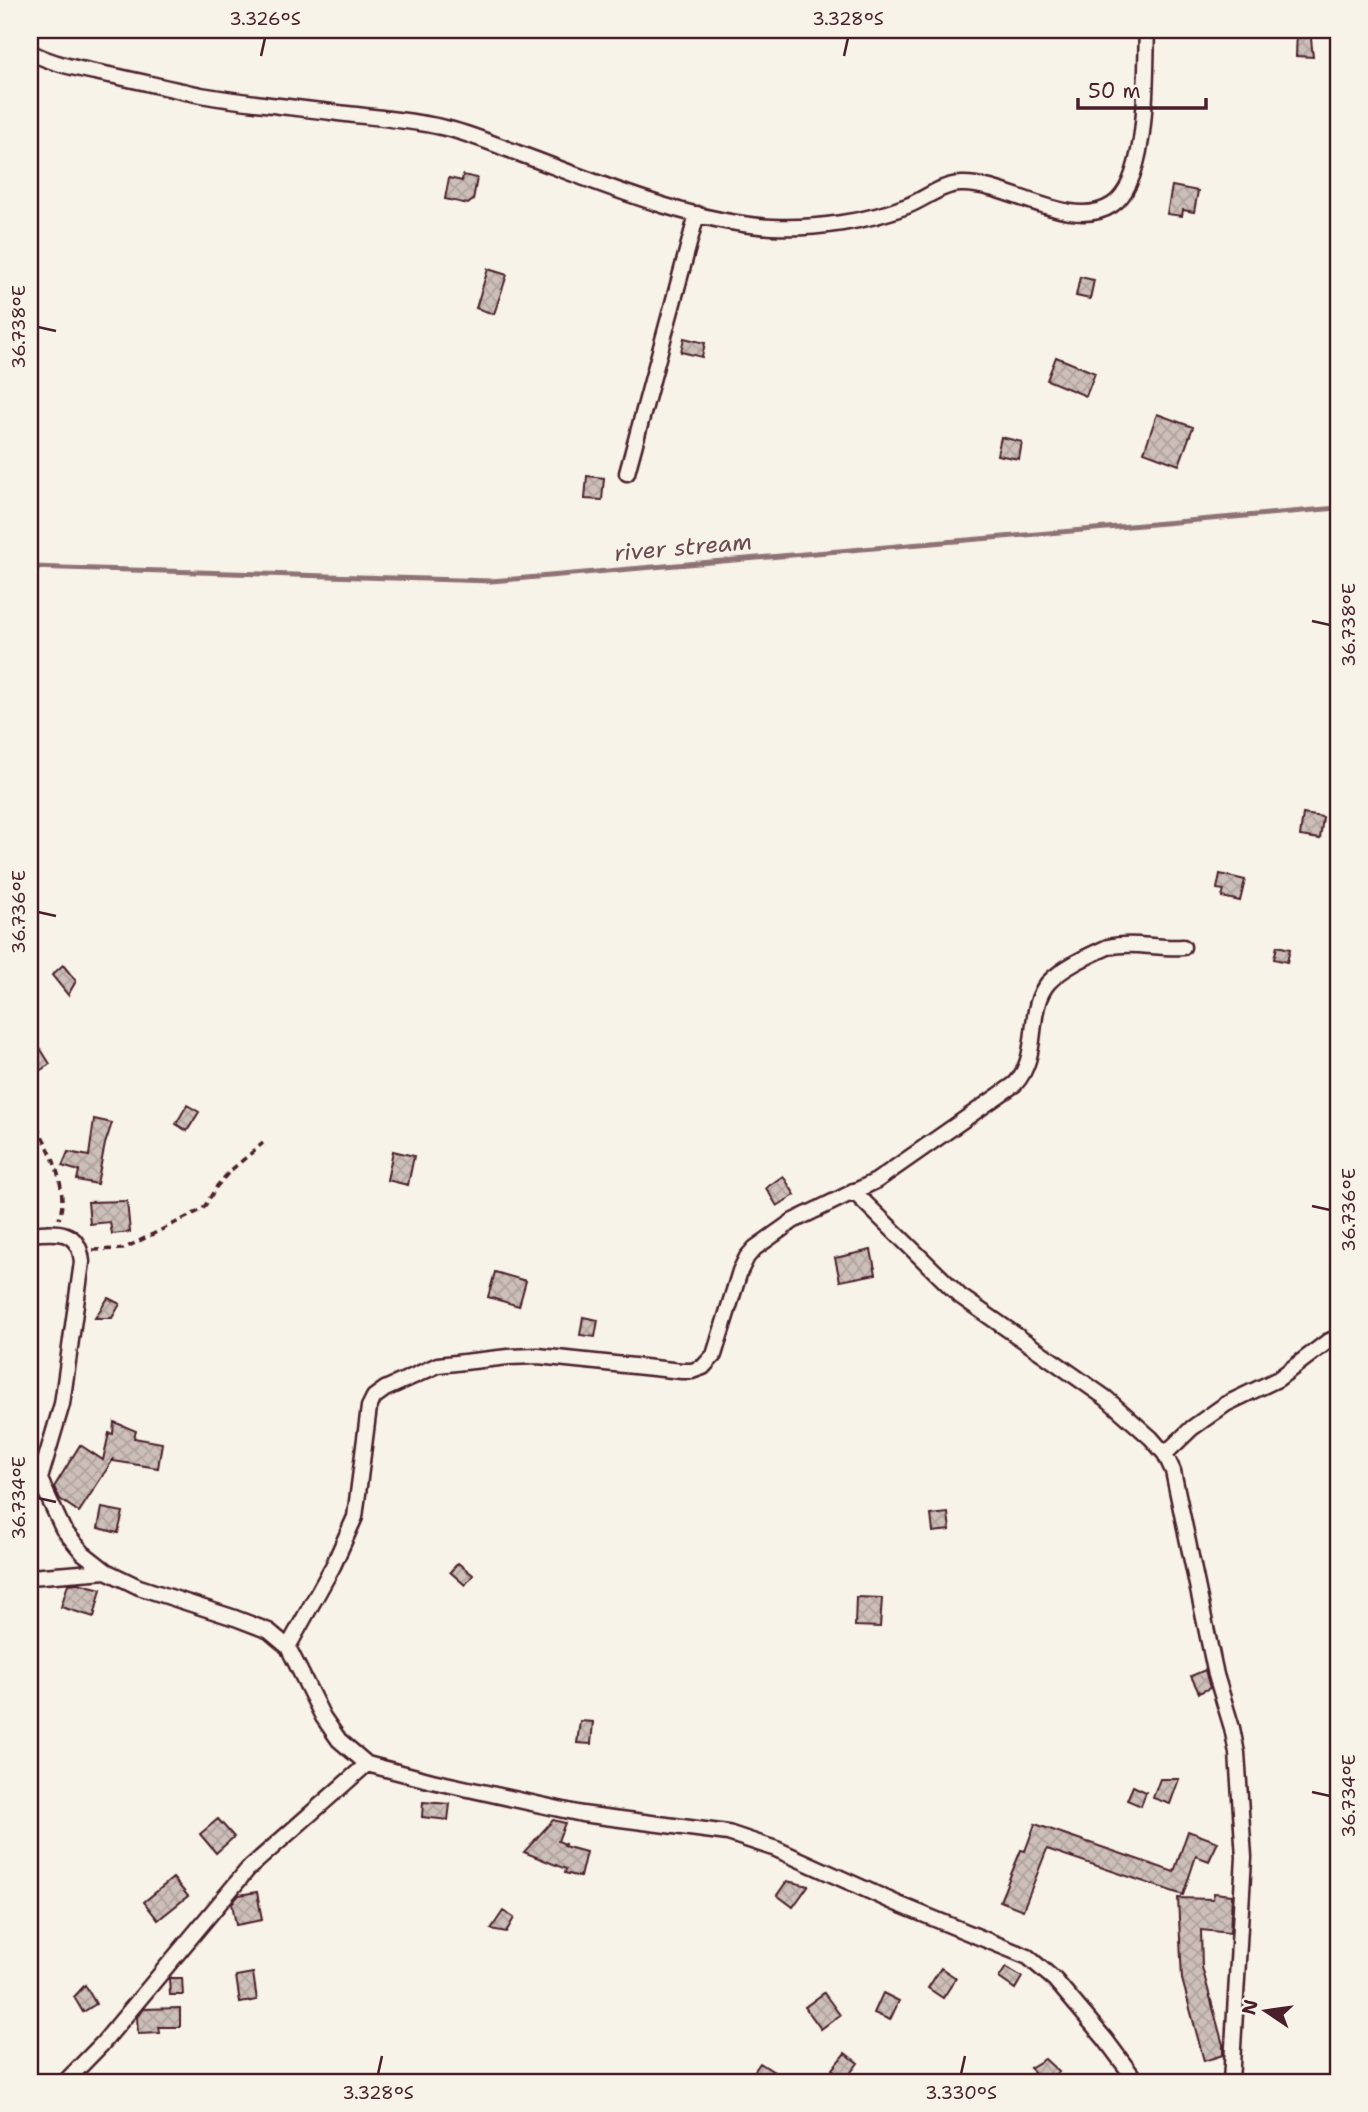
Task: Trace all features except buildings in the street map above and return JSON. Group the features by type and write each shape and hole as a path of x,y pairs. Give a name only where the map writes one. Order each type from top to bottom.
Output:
{"street":[{"path":"30,52 62,64 207,96 440,127 697,214 778,227 854,220 897,210 949,185 960,184 986,187 1084,214 1108,208 1119,200 1126,189 1138,157 1142,138 1147,30"},
{"path":"627,473 697,214"},
{"path":"288,1647 333,1566 355,1517 369,1407 374,1397 385,1389 438,1365 508,1357 538,1356 682,1371 703,1367 713,1355 740,1271 755,1248 793,1221 876,1181 1015,1084 1025,1073 1030,1058 1039,998 1046,985 1057,975 1117,944 1182,947"},
{"path":"853,1191 960,1296 1106,1398 1152,1438 1165,1454 1173,1471 1216,1675 1237,1753 1244,1857 1231,2082"},
{"path":"30,1234 54,1231 66,1234 81,1250 82,1262 62,1404 39,1482"},
{"path":"1165,1454 1192,1428 1226,1404 1278,1378 1338,1337"},
{"path":"30,1458 63,1529 83,1553 106,1571 139,1587 269,1631 288,1647 323,1717 339,1740 366,1763 432,1781 582,1814 728,1833 776,1850 1028,1957 1055,1980 1137,2082"},
{"path":"30,1577 106,1571"},
{"path":"65,2082 102,2044 248,1869 366,1763"}],"path":[{"path":"30,1116 44,1140 61,1182 62,1209 54,1231"},
{"path":"81,1250 123,1249 203,1209 230,1171 263,1143"}],"waterway":[{"name":"river stream","path":"30,567 491,581 1338,508"}]}
